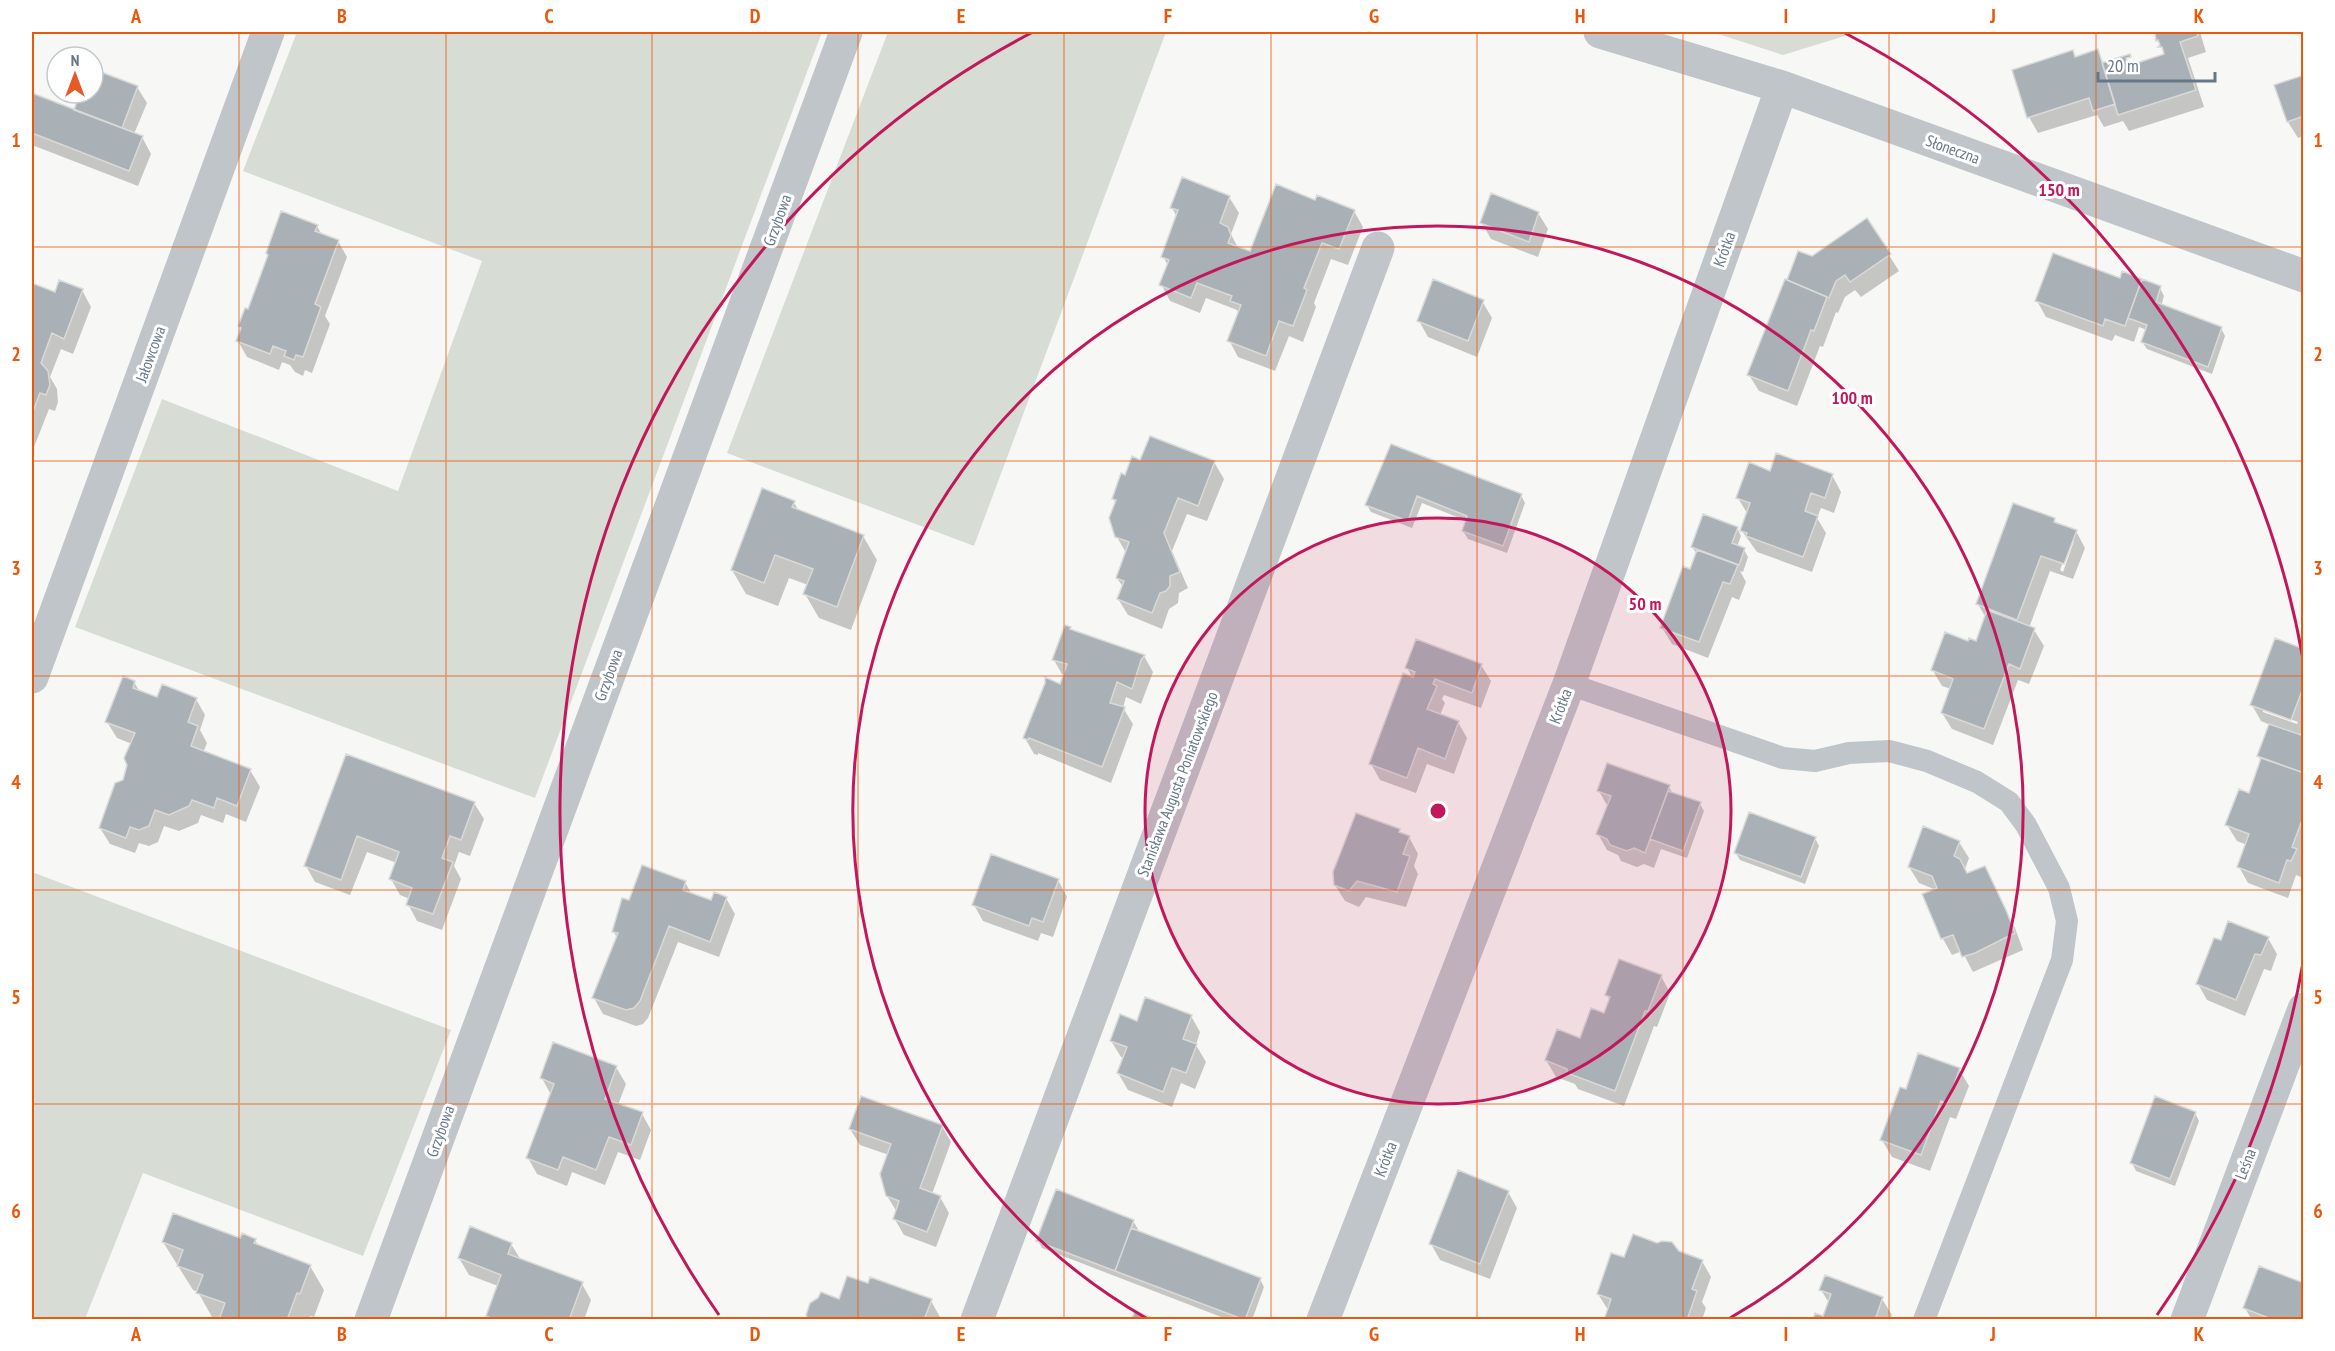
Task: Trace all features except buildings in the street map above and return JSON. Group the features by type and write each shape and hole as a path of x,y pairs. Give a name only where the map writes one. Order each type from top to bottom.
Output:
{"street":[{"name":"Jałowcowa","path":"32,677 268,32"},
{"name":"Grzybowa","path":"371,1320 846,32"},
{"name":"Słoneczna","path":"1600,32 1782,87 2304,276"},
{"name":"Krótka","path":"1323,1320 1569,684 1782,87"},
{"name":"Stanisława Augusta Poniatowskiego","path":"977,1320 1378,248"},
{"name":"Leśna","path":"2187,1320 2304,1010"}],"lane":[{"path":"1569,684 1783,758 1815,761 1849,753 1889,751 1927,761 1977,782 2009,802 2026,825 2059,888 2067,921 2062,960 1924,1320"}],"shaded area":[{"path":"297,32 822,32 535,798 75,627 162,399 398,491 482,261 243,171"},
{"path":"888,32 1166,32 974,546 727,453"},
{"path":"1712,32 1858,32 1783,55"},
{"path":"32,872 451,1030 363,1256 143,1173 85,1319 32,1319"}]}
